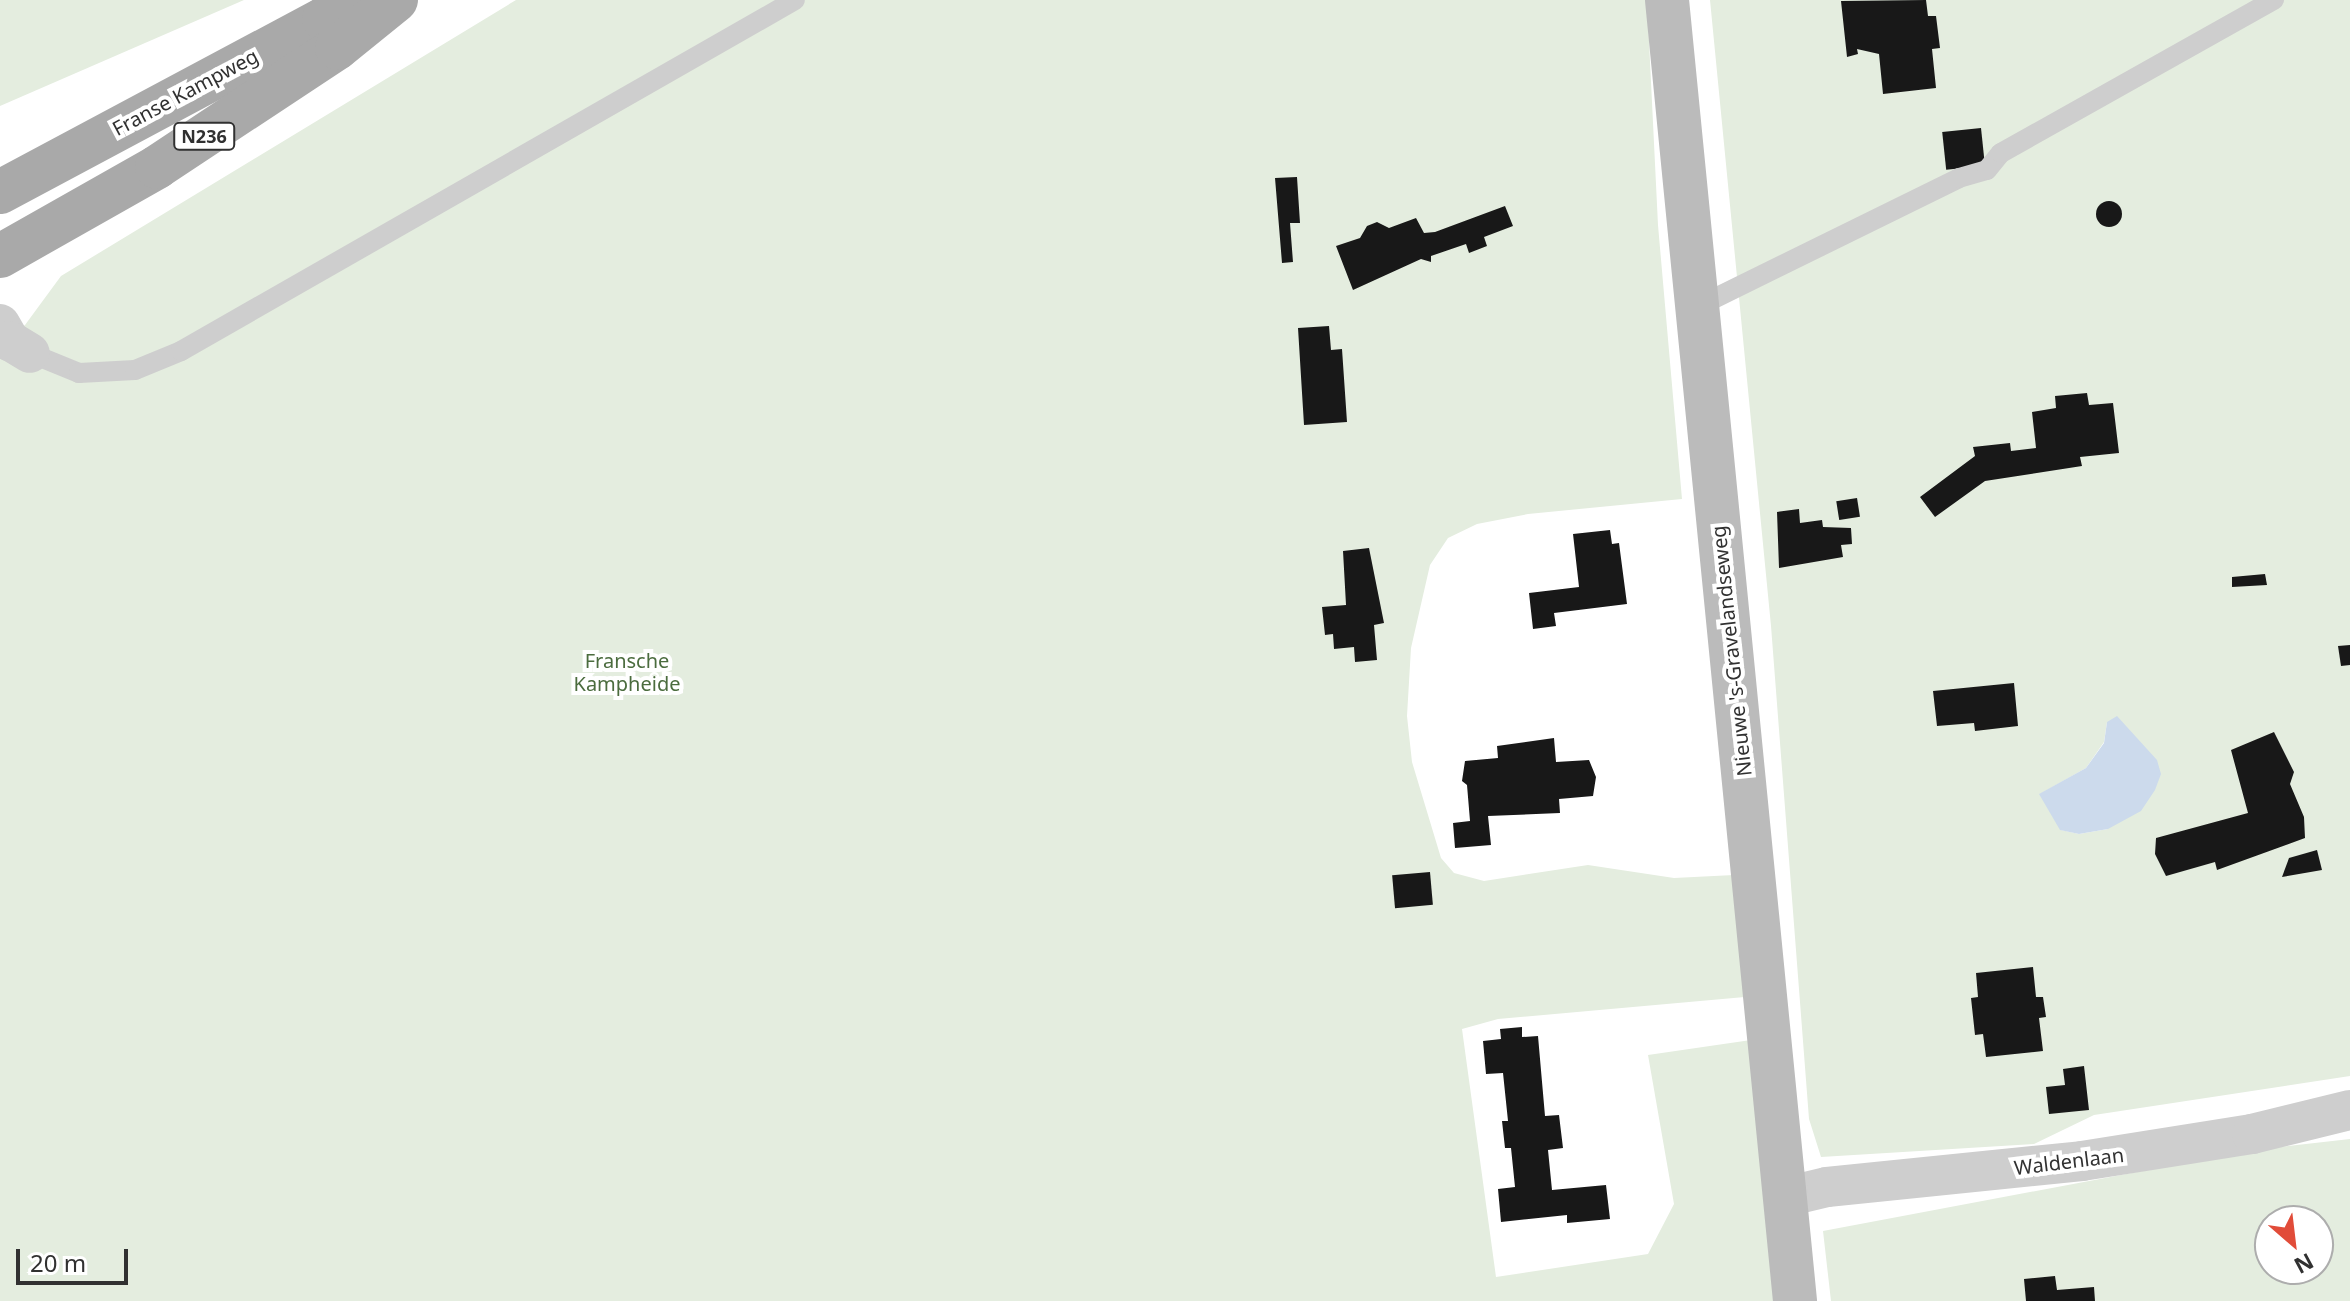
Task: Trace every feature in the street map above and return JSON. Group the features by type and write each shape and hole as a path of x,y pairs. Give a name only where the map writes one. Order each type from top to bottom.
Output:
{"main road":[{"name":"Franse Kampweg","path":"0,192 324,19 373,0"},
{"name":"Franse Kampweg","path":"0,256 157,167 337,48 396,0"},
{"name":"Nieuwe 's-Gravelandseweg","path":"1667,0 1795,1301"}],"street":[{"path":"0,324 10,341 30,353"},
{"name":"Waldenlaan","path":"1785,1197 1827,1187 2190,1144 2350,1110"}],"lane":[{"path":"30,353 79,373 135,370 181,351 795,0"},
{"path":"1695,308 1959,178 1987,170 2001,153 2274,0"}],"green space":[{"path":"0,0 244,0 0,106"},
{"name":"Fransche Kampheide","path":"516,0 1647,0 1658,225 1682,499 1528,514 1477,524 1448,538 1430,565 1411,648 1407,716 1412,762 1441,858 1454,873 1484,881 1588,865 1674,878 1734,875 1756,996 1498,1019 1462,1029 1496,1277 1648,1254 1674,1204 1648,1055 1751,1040 1785,1301 0,1301 0,339 25,325 61,276"},
{"path":"1710,0 2350,0 2350,1076 2094,1115 2034,1144 1821,1157 1809,1119 1771,626","holes":["2107,722 2108,829 2079,834 2061,830 2040,794 2086,768 2104,742"]},
{"path":"2350,1139 2350,1301 1831,1301 1823,1231 2254,1150"}],"water":[{"path":"2117,716 2157,760 2161,774 2155,790 2141,811 2108,829 2079,834 2060,830 2039,794 2086,768 2104,743 2107,722"}],"building":[{"path":"1926,0 1928,16 1936,16 1940,48 1932,49 1936,88 1883,94 1879,54 1857,49 1858,54 1847,57 1841,1"},
{"path":"1981,128 1985,166 1946,170 1942,132"},
{"path":"1297,177 1300,223 1290,223 1293,262 1282,263 1275,178"},
{"path":"2109,201 2118,205 2122,214 2118,223 2109,227 2100,223 2096,214 2100,205"},
{"path":"1505,206 1513,226 1484,237 1487,246 1469,253 1466,244 1431,256 1431,262 1421,259 1353,290 1336,246 1360,238 1367,226 1377,222 1389,228 1416,218 1424,233 1435,232"},
{"path":"1329,326 1331,350 1342,349 1347,422 1304,425 1298,328"},
{"path":"2087,393 2089,405 2113,403 2119,453 2080,457 2082,466 1985,481 1935,517 1920,497 1975,456 1973,447 2010,443 2011,451 2036,448 2032,412 2056,408 2055,396"},
{"path":"1857,498 1860,517 1839,520 1836,501"},
{"path":"1799,509 1800,523 1822,520 1823,527 1851,528 1852,544 1841,545 1843,557 1779,568 1777,512"},
{"path":"1610,530 1612,544 1619,543 1627,604 1554,613 1556,626 1533,629 1529,593 1579,587 1573,534"},
{"path":"1369,548 1384,623 1374,625 1377,660 1355,662 1354,647 1334,649 1333,634 1325,635 1322,607 1346,605 1343,551"},
{"path":"2265,574 2267,585 2232,587 2232,577"},
{"path":"2350,645 2350,665 2341,666 2338,646"},
{"path":"2014,683 2018,726 1975,731 1974,723 1937,726 1933,691"},
{"path":"2274,732 2294,772 2290,784 2304,817 2305,838 2217,870 2215,862 2166,876 2155,854 2156,838 2248,813 2231,750"},
{"path":"1554,738 1556,762 1589,760 1596,777 1593,796 1559,799 1560,813 1488,816 1491,845 1455,848 1453,823 1470,821 1467,785 1462,781 1465,761 1498,758 1497,746"},
{"path":"2317,850 2322,870 2282,877 2289,858"},
{"path":"1430,872 1433,905 1395,908 1392,875"},
{"path":"2033,967 2036,997 2043,997 2046,1017 2039,1018 2043,1051 1986,1057 1983,1034 1975,1035 1971,998 1978,997 1976,973"},
{"path":"1522,1027 1522,1037 1538,1036 1545,1116 1559,1115 1563,1148 1548,1150 1552,1190 1606,1185 1610,1219 1567,1223 1567,1215 1501,1222 1498,1189 1515,1187 1511,1148 1505,1148 1502,1121 1508,1121 1503,1073 1486,1074 1483,1041 1501,1039 1500,1029"},
{"path":"2084,1066 2089,1110 2049,1114 2046,1087 2065,1085 2063,1069"},
{"path":"2055,1276 2057,1290 2094,1287 2095,1301 2026,1301 2024,1279"}]}
